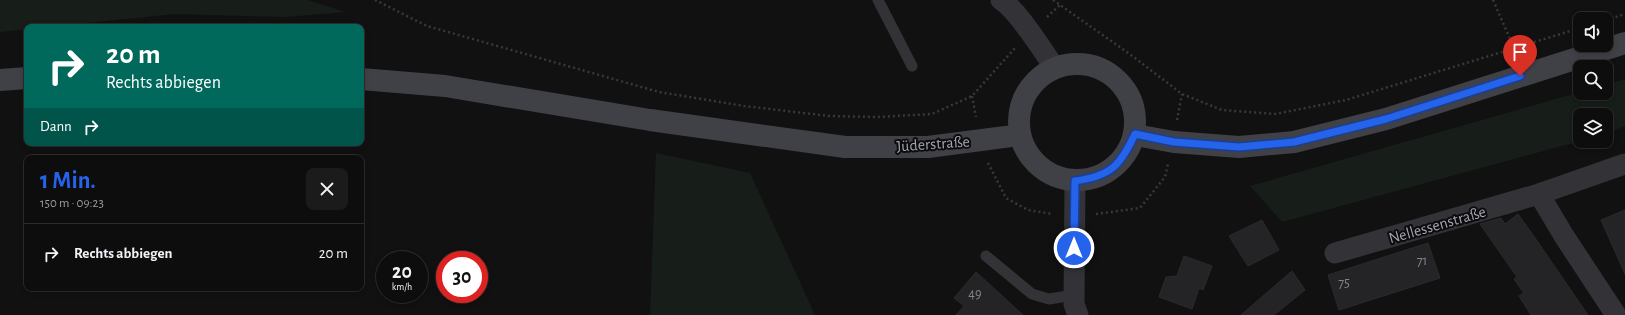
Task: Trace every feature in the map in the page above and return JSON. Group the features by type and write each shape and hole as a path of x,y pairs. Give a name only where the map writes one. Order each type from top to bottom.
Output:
{"main road":[{"path":"1135,134 1174,142 1239,147 1294,142 1386,119 1625,43"},
{"path":"1072,64 1090,65 1107,72 1121,84 1131,99 1135,117 1135,134 1126,153 1113,168 1095,178 1075,181 1064,179 1044,171 1029,155 1020,135 1019,119 1022,103 1027,93 1040,76 1054,68 1072,64"},
{"path":"0,80 24,78"},
{"name":"Jüderstraße","path":"364,79 445,86 650,120 845,147 928,147 1020,135"}],"street":[{"path":"1000,0 1006,3 1031,33 1054,68"},
{"name":"Nellessenstraße","path":"1335,253 1539,194 1625,164"},
{"path":"1075,181 1076,305"},
{"path":"1539,194 1564,236 1616,315"}],"lane":[{"path":"878,0 912,66"},
{"path":"986,256 1032,294 1076,305"}],"path":[{"path":"376,0 427,26 659,92 744,106 829,116 878,117 932,114 972,96 1013,50 1060,5"},
{"path":"1053,0 1182,94 1222,110 1275,114 1346,100 1573,30"},
{"path":"1493,0 1514,48"},
{"path":"1613,18 1625,14"}],"shaded area":[{"path":"0,0 307,0 346,12 285,17 175,14 77,24 24,24 24,29 0,32"},
{"path":"1625,79 1625,126 1613,130 1613,108 1573,108 1573,143 1282,222 1250,186 1573,94 1573,100 1613,100 1613,83"},
{"path":"656,153 750,173 815,315 650,315"}],"building":[{"path":"1625,210 1625,274 1601,220"},
{"path":"1518,214 1588,315 1531,315 1519,296 1524,293 1514,279 1517,277 1480,224 1501,218 1505,224"},
{"path":"1262,220 1279,250 1248,266 1229,236"},
{"path":"1428,243 1440,278 1339,310 1328,275"},
{"path":"1184,256 1212,266 1203,290 1199,288 1192,309 1159,297 1166,277 1177,276"},
{"path":"1292,271 1305,290 1274,315 1241,315"},
{"path":"976,272 1023,315 956,315 964,306 954,298"}],"route":[{"path":"1074,248 1075,181 1095,178 1113,168 1126,153 1135,134 1174,142 1239,147 1294,142 1386,119 1520,76"}]}
